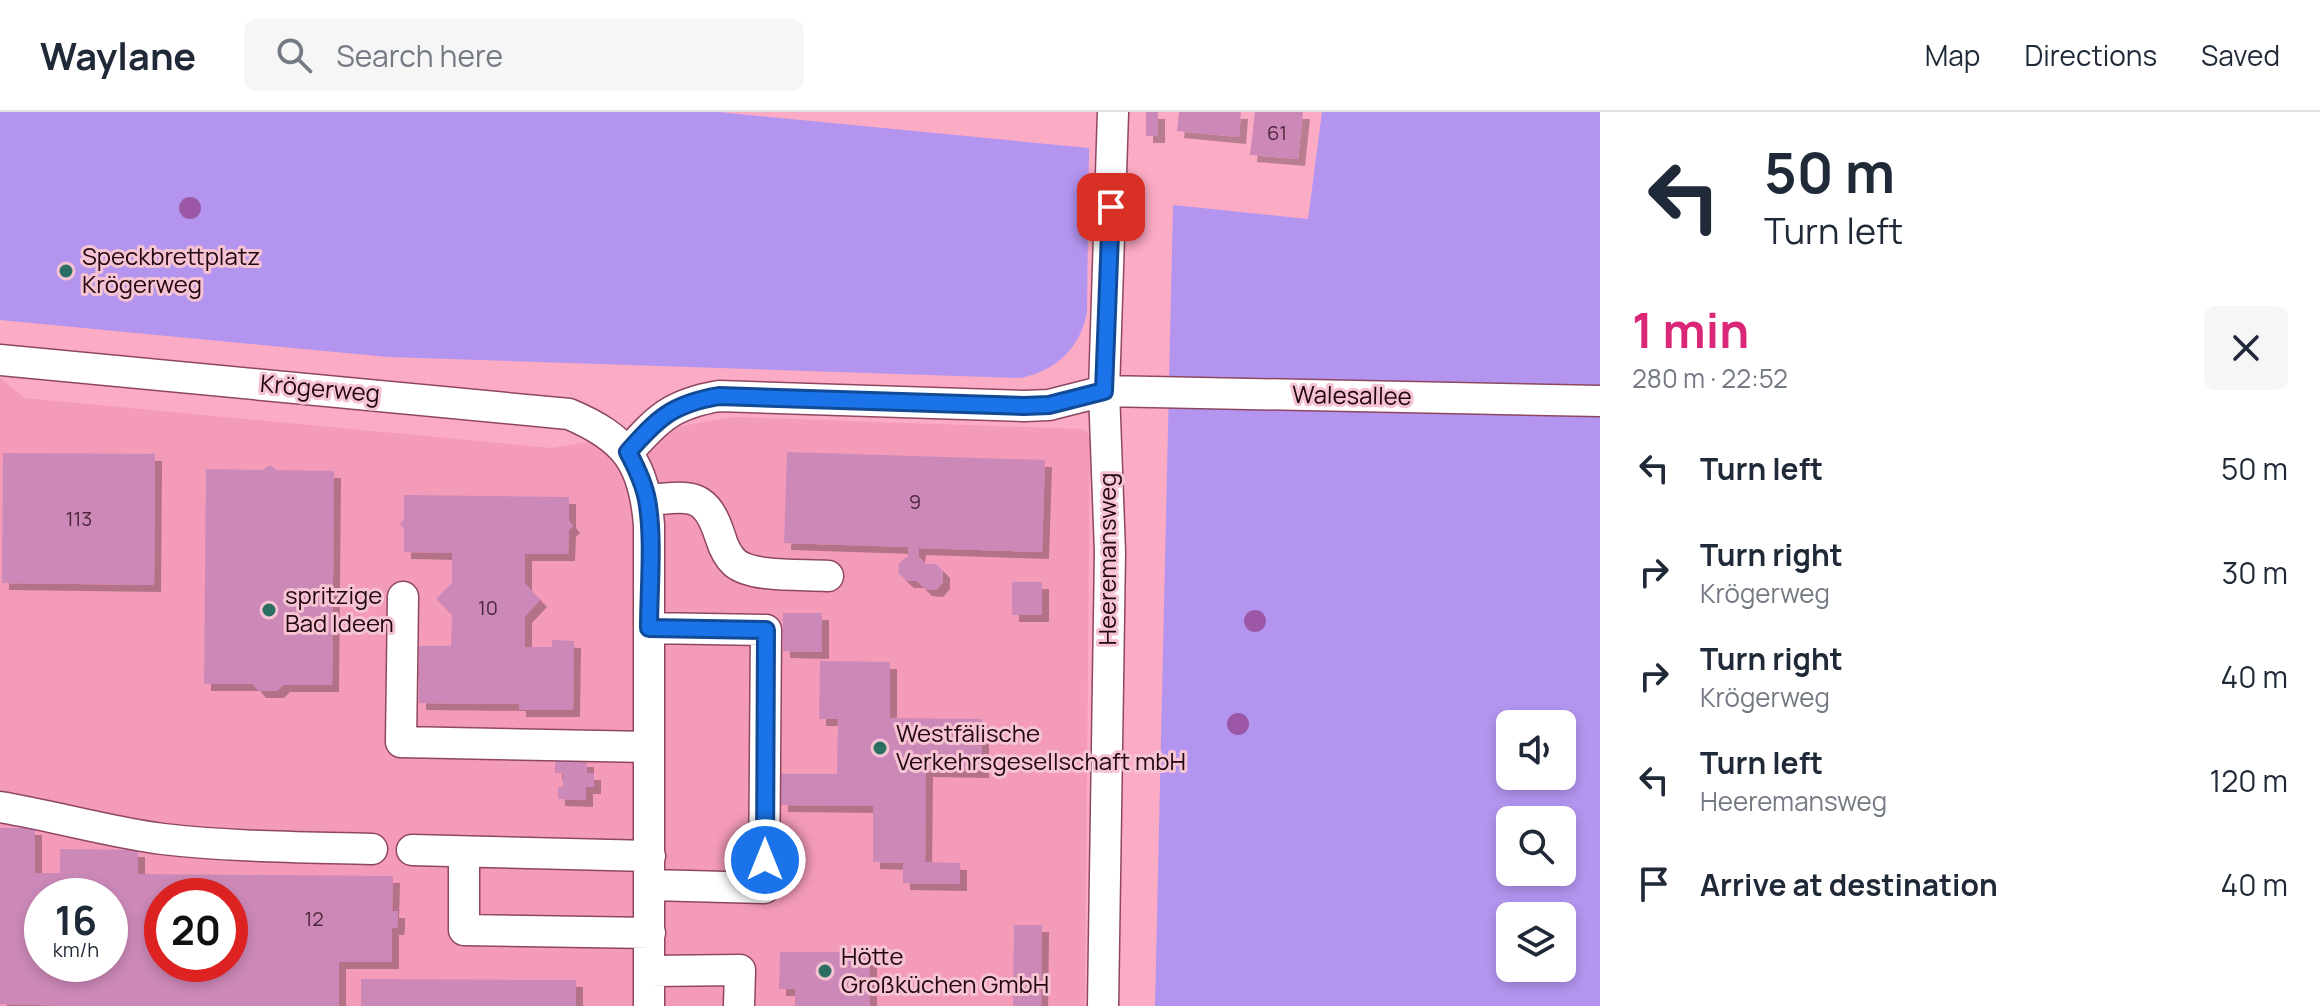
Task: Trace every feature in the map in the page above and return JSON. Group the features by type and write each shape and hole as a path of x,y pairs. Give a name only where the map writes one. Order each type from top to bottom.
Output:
{"street":[{"name":"Heeremansweg","path":"1103,1006 1110,552 1104,391 1113,112"},
{"name":"Krögerweg","path":"0,360 569,414 592,423 612,436 628,452 640,476 647,500 649,525 649,1006"},
{"name":"Walesallee","path":"1104,391 1600,401"},
{"path":"628,452 664,415 699,399 719,396 1024,406 1049,405 1104,391"},
{"path":"647,500 686,498 703,503 713,517 724,550 736,565 759,572 828,576"},
{"path":"403,597 401,742 649,747"},
{"path":"412,850 650,870 764,888 766,630 649,628"},
{"path":"0,807 163,839 372,849"},
{"path":"464,852 464,930 650,933"},
{"path":"650,971 740,970 739,1006"}],"shaded area":[{"path":"0,112 719,112 1089,148 1087,313 1078,337 1064,356 1045,370 1021,378 388,357 0,320"},
{"path":"1322,112 1600,112 1600,1006 1155,1006 1173,205 1308,219"},
{"path":"0,378 25,398 552,448 734,417 1083,429 1090,440 1085,1006 0,1006"}],"building":[{"path":"1146,112 1158,112 1158,136 1146,136"},
{"path":"1179,112 1241,112 1239,137 1177,131"},
{"path":"1255,112 1303,112 1298,159 1250,155"},
{"path":"787,452 1045,460 1042,552 919,548 918,556 926,564 936,564 943,571 943,582 936,590 925,589 917,581 907,581 898,573 899,563 908,556 908,547 784,543"},
{"path":"3,453 155,454 154,585 2,583"},
{"name":"spritzige Bad Ideen","path":"268,466 276,470 334,471 332,685 283,685 277,691 259,691 253,684 204,684 206,469 263,470"},
{"path":"404,495 569,497 569,521 573,526 569,530 568,554 525,554 525,584 540,600 525,616 525,647 552,647 552,640 574,641 573,710 519,710 519,704 419,703 419,678 415,674 419,670 419,646 451,646 452,615 436,599 452,583 452,553 404,552 404,528 400,524 404,519"},
{"path":"1012,582 1042,582 1042,615 1012,615"},
{"path":"783,613 822,613 822,652 783,651"},
{"path":"820,661 890,662 890,718 982,719 982,771 926,770 925,862 960,863 960,884 903,883 903,863 873,862 873,806 781,805 781,774 837,774 838,719 819,719"},
{"path":"555,760 587,760 587,773 594,773 594,787 586,787 586,800 558,799 558,787 563,787 563,773 555,773"},
{"path":"0,828 35,828 35,873 60,873 60,849 138,850 138,874 393,876 392,911 398,911 398,923 397,928 392,928 392,962 339,962 339,1006 0,1004"},
{"path":"1014,925 1042,925 1041,1006 1013,1006"},
{"name":"Hötte Großküchen GmbH","path":"780,952 870,952 870,1006 795,1006 795,989 779,989"},
{"path":"361,979 576,980 576,1006 361,1006"}],"place":[{"name":"Speckbrettplatz Krögerweg","path":"66,271"},
{"name":"spritzige Bad Ideen","path":"269,610"},
{"name":"Westfälische Verkehrsgesellschaft mbH","path":"880,748"},
{"name":"Hötte Großküchen GmbH","path":"825,971"}],"route":[{"path":"765,860 766,630 649,628 647,500 628,452 664,415 699,399 719,396 1024,406 1049,405 1104,391 1111,207"}]}
